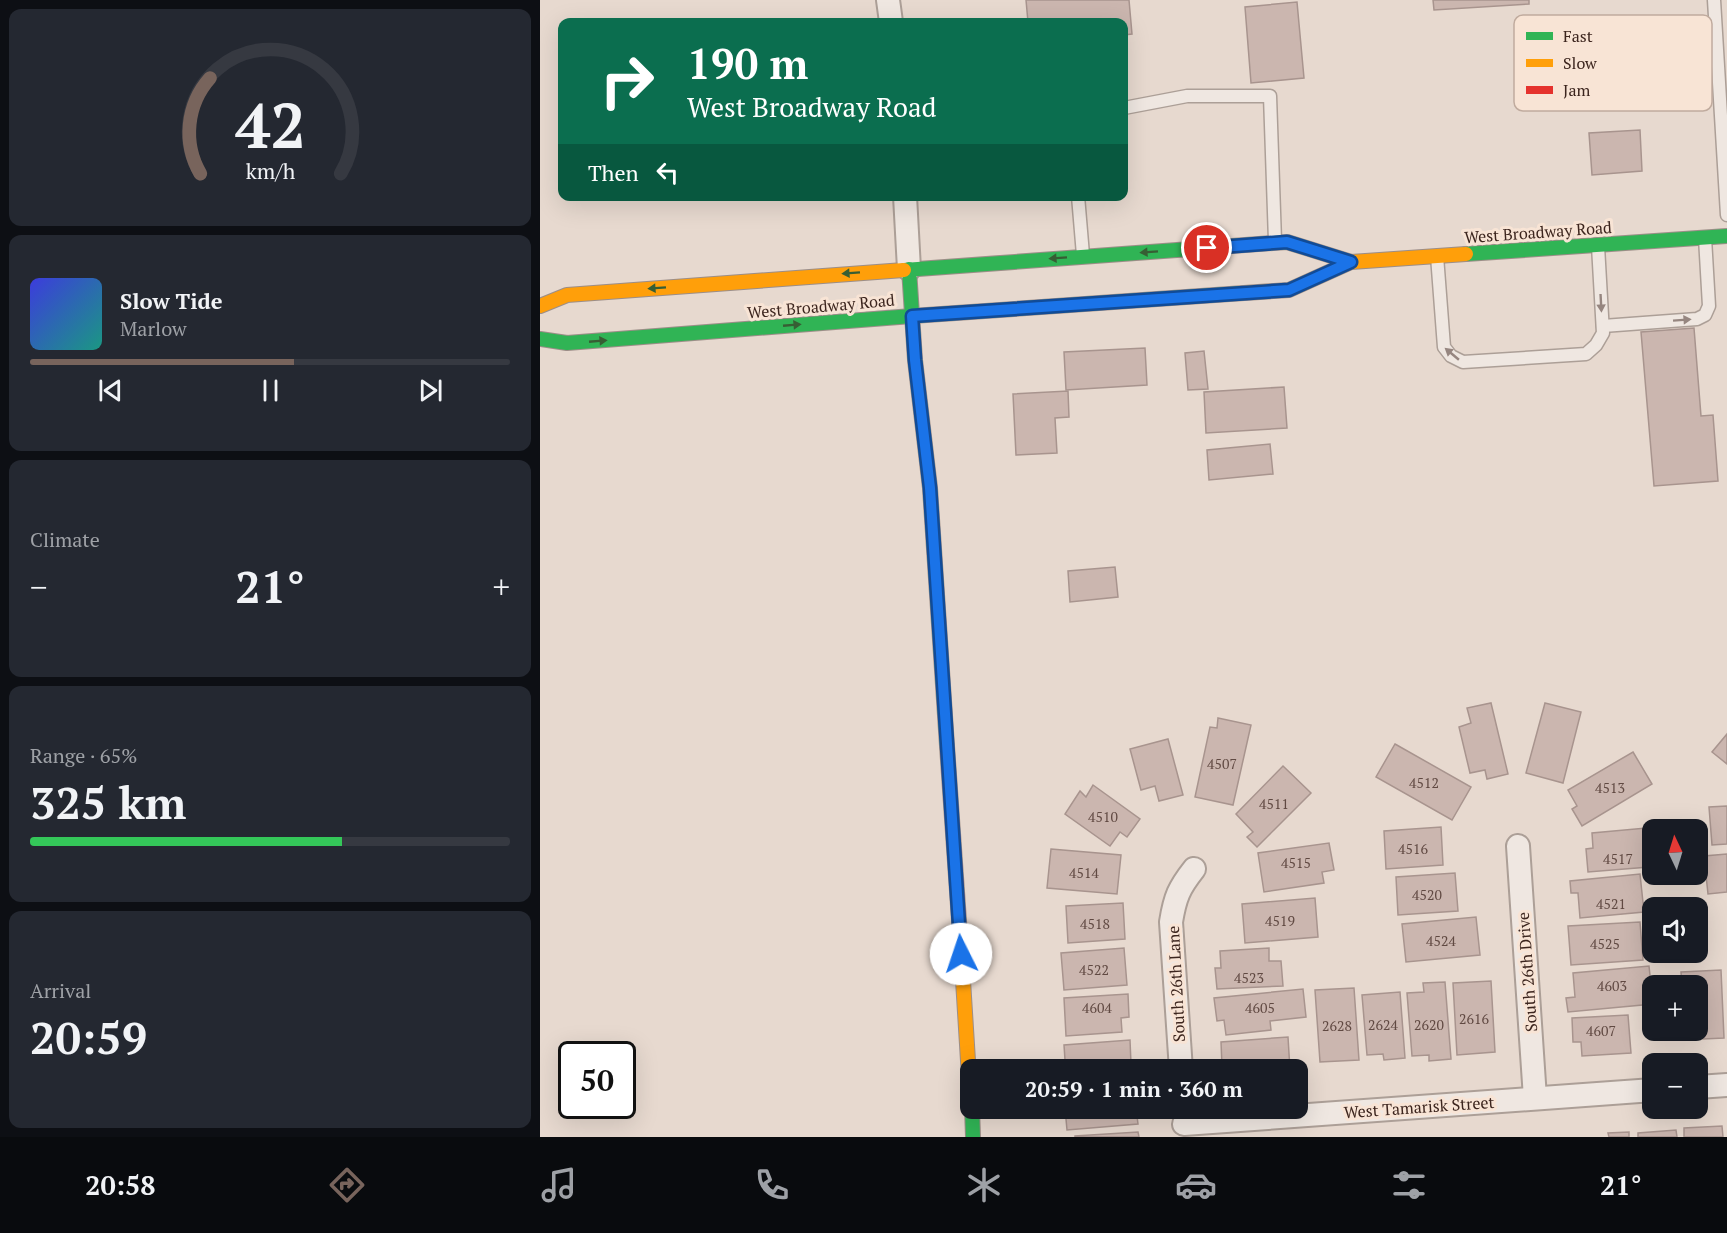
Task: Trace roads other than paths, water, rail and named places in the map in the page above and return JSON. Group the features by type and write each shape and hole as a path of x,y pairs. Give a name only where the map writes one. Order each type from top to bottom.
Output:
{"main road":[{"name":"West Broadway Road","path":"540,339 567,343 1289,290 1351,262 1727,236"},
{"name":"West Broadway Road","path":"540,306 567,295 1287,242 1351,262"},
{"path":"909,269 915,360 930,488 968,1059"},
{"path":"972,1119 973,1137"}],"street":[{"path":"888,0 890,18"},
{"path":"904,201 909,269"},
{"name":"South 26th Drive","path":"1518,846 1536,1098"},
{"name":"South 26th Lane","path":"1180,1059 1171,922 1175,900 1182,884 1194,868"},
{"path":"1708,1086 1727,1085"},
{"name":"West Tamarisk Street","path":"1184,1123 1642,1091"}],"lane":[{"path":"1714,0 1727,215"},
{"path":"1128,107 1187,96 1270,96 1275,243"},
{"path":"1078,201 1083,256"},
{"path":"1603,326 1696,320 1705,315 1709,306 1705,237"},
{"path":"1437,256 1444,347 1451,356 1463,362 1586,354 1596,345 1603,333 1598,245"}]}
